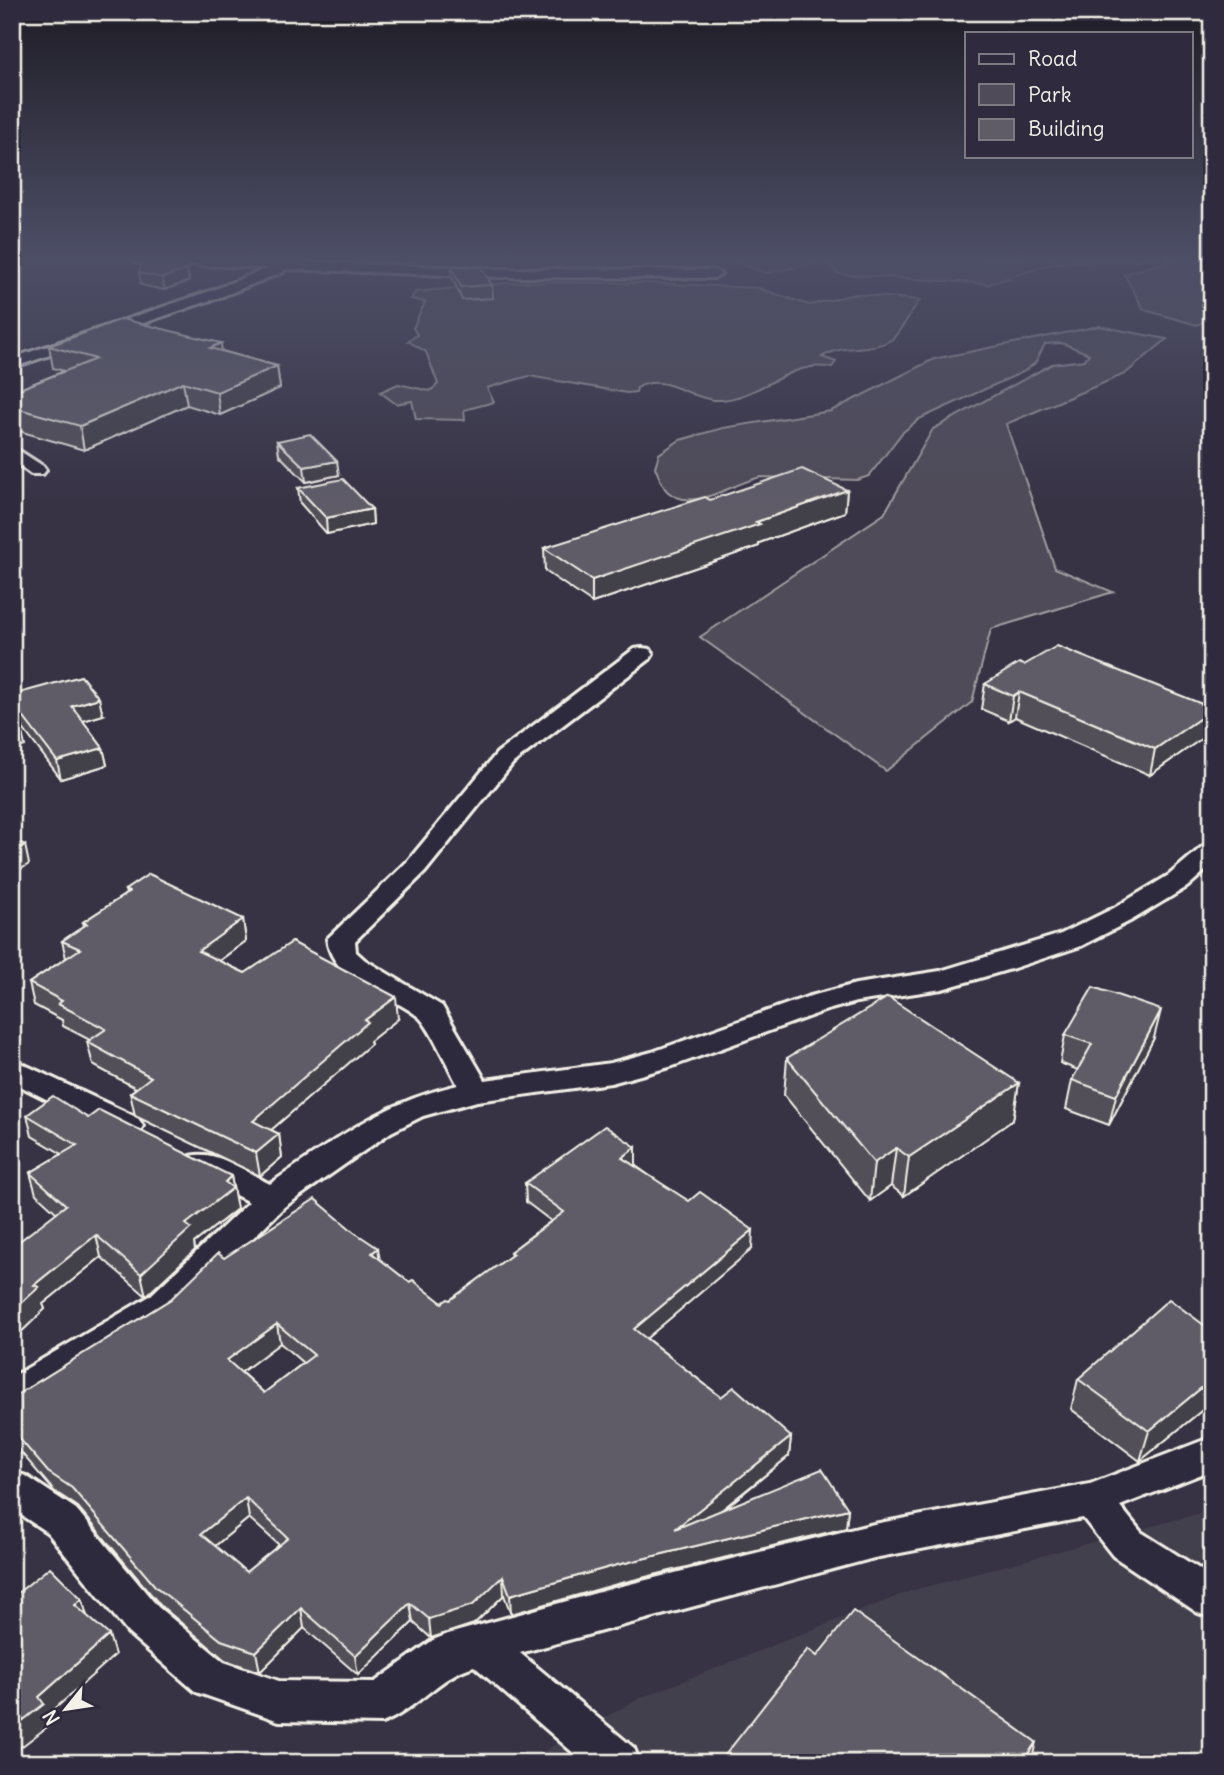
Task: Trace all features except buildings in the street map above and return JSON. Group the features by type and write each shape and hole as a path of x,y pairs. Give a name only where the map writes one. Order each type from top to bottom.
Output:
{"street":[{"path":"12,363 74,342"},
{"path":"12,451 37,470"},
{"path":"477,1091 432,1013 355,967 343,954 341,939 416,867 505,758 642,654"},
{"path":"12,1395 162,1306 272,1199 380,1124 442,1098 611,1073 662,1059 817,1003 856,993 942,979 1004,962 1071,940 1124,914 1178,881 1212,851"},
{"path":"12,1069 272,1199"},
{"path":"12,1488 62,1521 143,1620 211,1678 279,1701 382,1703 448,1654 618,1606 874,1541 1093,1500 1212,1453"},
{"path":"1093,1500 1127,1544 1212,1600"},
{"path":"481,1646 618,1763"}],"shaded area":[{"path":"1212,1510 1212,1763 522,1763 640,1698 910,1591"}],"green space":[{"path":"409,342 887,342 838,350 822,357 836,362 832,367 799,370 751,392 727,399 704,398 666,384 647,384 637,388 636,392 627,393 529,376 487,388 494,402 464,410 465,420 416,419 412,401 396,404 380,392 398,384 430,391 438,384 426,352"},
{"path":"1020,342 1164,342 1125,374 1006,424 1055,568 1113,592 991,629 972,702 886,771 700,637 884,514 933,429 1052,364 1084,360 1089,354 1062,343 1045,344 1035,363 1023,372 919,419 902,433 869,476 857,480 762,477 689,500 667,491 655,467 659,454 680,440 723,428 831,411 934,359"}]}
